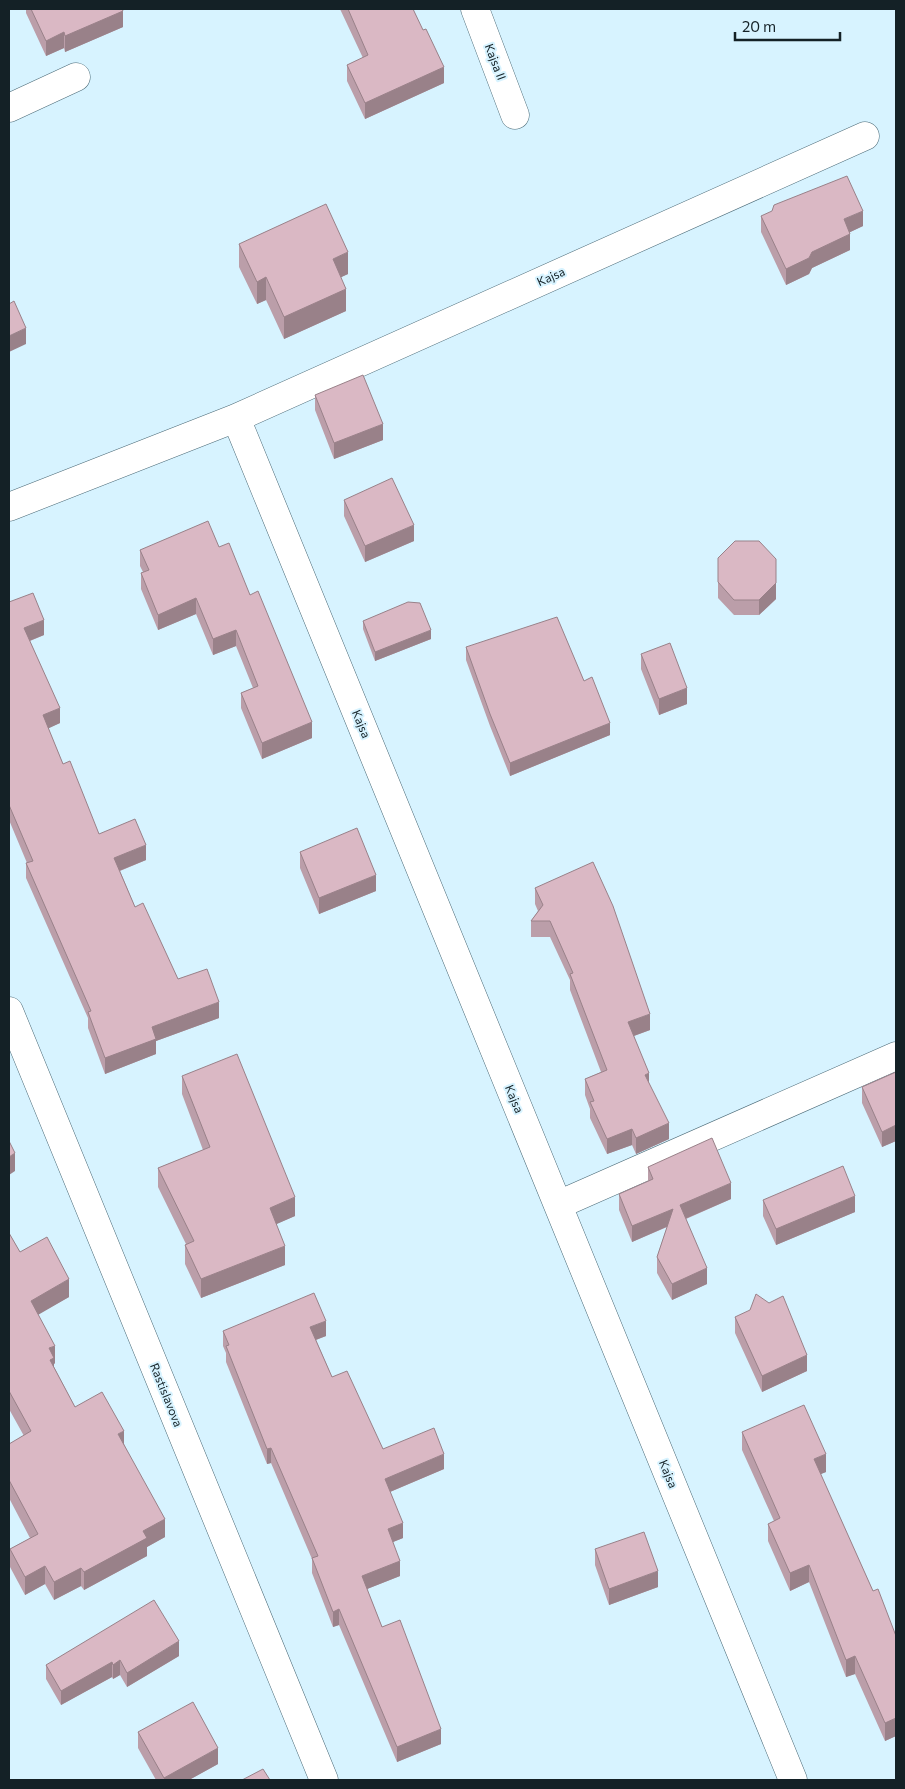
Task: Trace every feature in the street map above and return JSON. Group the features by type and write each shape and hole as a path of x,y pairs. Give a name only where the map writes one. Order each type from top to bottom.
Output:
{"street":[{"name":"Kajsa II","path":"475,9 515,115"},
{"path":"9,108 76,77"},
{"name":"Kajsa","path":"9,507 236,418 865,136"},
{"name":"Kajsa","path":"236,418 793,1780"},
{"name":"Rastislavova","path":"9,1011 324,1780"},
{"path":"558,1205 896,1056"}],"building":[{"path":"31,9 122,9 123,11 65,36 64,32 46,41"},
{"path":"348,9 413,9 423,30 426,29 444,67 365,103 347,65 368,55"},
{"path":"847,176 863,211 844,219 850,234 812,252 809,258 786,269 761,216 772,211 774,205"},
{"path":"326,204 348,252 333,259 346,289 284,317 266,277 257,282 239,244"},
{"path":"14,301 26,328 9,336 9,304"},
{"path":"363,375 383,424 334,443 315,395"},
{"path":"392,478 414,525 365,546 344,500"},
{"path":"208,521 219,547 229,543 250,595 258,591 312,722 262,743 241,693 258,686 236,630 213,639 196,598 158,615 141,573 149,570 140,550"},
{"path":"735,541 759,541 776,559 776,583 759,600 734,600 718,582 718,558"},
{"path":"33,593 44,620 24,628 60,708 43,715 63,764 70,761 99,834 135,819 146,845 114,858 135,907 143,903 178,979 207,969 219,1002 152,1027 156,1039 105,1058 88,1012 91,1011 26,863 33,861 9,805 9,602"},
{"path":"408,602 420,603 431,630 375,652 363,621"},
{"path":"557,617 584,681 592,677 610,723 510,763 466,647"},
{"path":"670,643 687,688 659,699 641,654"},
{"path":"357,828 376,875 319,898 300,852"},
{"path":"593,862 613,906 650,1014 628,1022 649,1073 645,1075 669,1123 636,1138 632,1129 607,1139 590,1102 594,1101 585,1079 607,1070 570,974 573,973 550,921 531,921 543,905 535,888"},
{"path":"237,1054 295,1197 270,1208 285,1246 201,1279 185,1245 194,1241 158,1168 210,1147 182,1076"},
{"path":"896,1072 896,1125 882,1132 862,1087"},
{"path":"712,1138 731,1183 680,1205 707,1268 672,1284 657,1257 673,1209 632,1226 619,1194 653,1179 648,1167"},
{"path":"9,1141 15,1153 9,1157"},
{"path":"843,1166 855,1196 776,1229 763,1200"},
{"path":"9,1233 20,1252 47,1237 69,1279 31,1301 55,1346 49,1348 54,1358 50,1360 75,1407 102,1392 124,1431 118,1434 165,1519 143,1531 147,1538 84,1572 81,1568 54,1582 45,1566 25,1577 10,1549 38,1534 9,1480 9,1444 31,1431 9,1391"},
{"path":"314,1293 326,1321 310,1327 332,1377 347,1371 383,1449 434,1428 444,1454 385,1479 403,1523 388,1529 400,1561 362,1576 382,1627 400,1620 441,1729 397,1747 339,1609 333,1612 312,1558 318,1556 271,1448 267,1449 226,1346 229,1345 223,1331"},
{"path":"756,1294 769,1303 783,1296 807,1355 762,1376 735,1317 750,1310"},
{"path":"804,1405 826,1454 814,1459 873,1591 878,1589 896,1636 896,1718 885,1723 855,1656 846,1660 809,1565 790,1573 768,1524 780,1518 742,1432"},
{"path":"644,1532 658,1571 609,1589 595,1549"},
{"path":"154,1600 179,1641 127,1673 120,1660 113,1665 112,1662 61,1691 46,1665"},
{"path":"193,1702 218,1748 164,1778 138,1732"},
{"path":"263,1769 270,1780 242,1780"}]}
